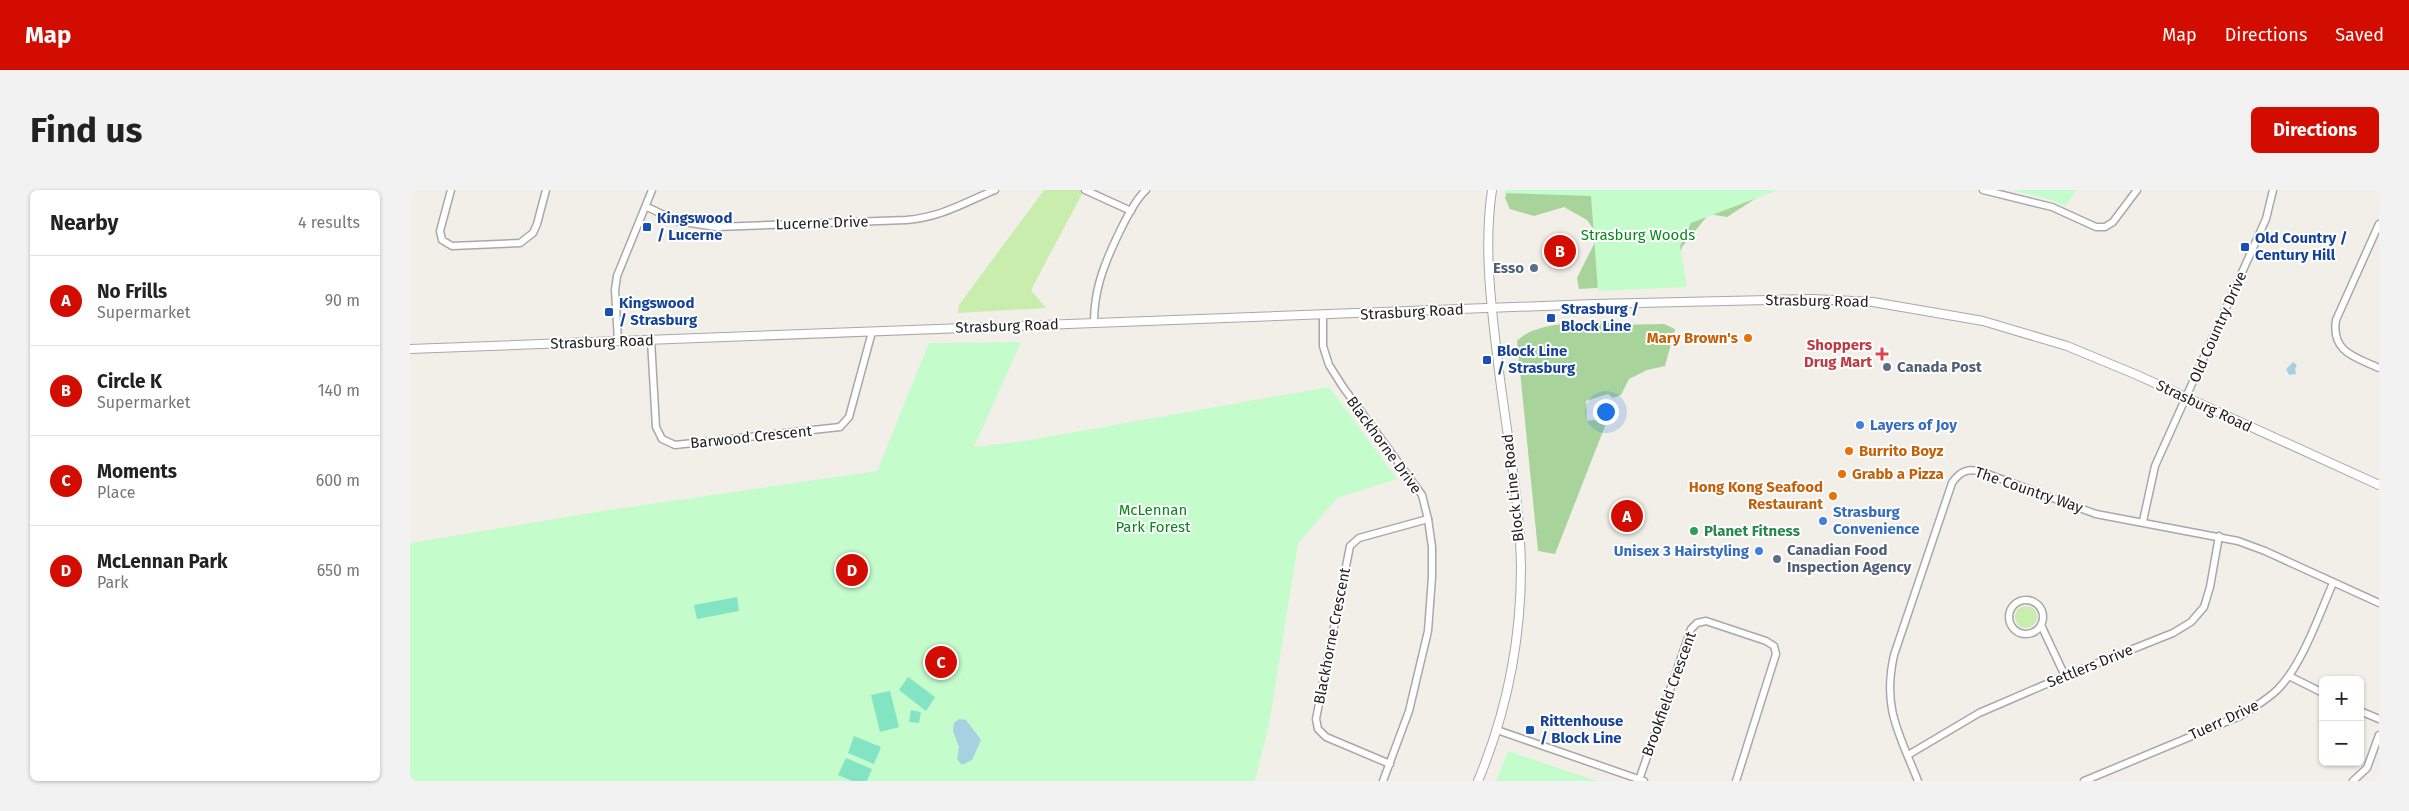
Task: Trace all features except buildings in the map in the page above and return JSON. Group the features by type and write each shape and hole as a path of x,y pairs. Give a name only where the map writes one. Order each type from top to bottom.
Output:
{"street":[{"path":"451,190 440,231 442,240 452,246 520,243 533,232 537,224 546,190"},
{"path":"618,342 615,290 617,276 623,258 647,207 652,190"},
{"name":"Lucerne Drive","path":"647,207 678,221 716,227 906,220 946,213 996,190"},
{"path":"1085,190 1131,210"},
{"path":"1094,322 1094,308 1100,280 1131,210 1146,190"},
{"name":"Block Line Road","path":"1478,781 1498,730 1509,683 1518,621 1521,565 1492,308 1489,250 1492,190"},
{"path":"1983,190 2052,207 2096,227 2105,227 2113,222 2138,190"},
{"name":"Old Country Drive","path":"2143,522 2155,466 2266,218 2273,190"},
{"path":"2379,224 2376,237 2336,320 2335,337 2348,354 2379,368"},
{"name":"Strasburg Road","path":"410,350 1094,322 1323,316 1724,300 1812,299 1872,302 1984,321 2068,346 2379,485"},
{"name":"Blackhorne Drive","path":"1323,316 1323,346 1329,364 1343,388 1422,495 1432,547 1428,631 1414,696 1383,781"},
{"name":"Barwood Crescent","path":"651,340 656,427 662,438 675,445 840,427 849,418 872,332"},
{"name":"The Country Way","path":"1918,781 1894,725 1890,709 1890,673 1894,655 1952,483 1958,474 1972,469 2096,514 2219,536 2265,550 2379,604"},
{"name":"Blackhorne Crescent","path":"1390,764 1326,737 1318,729 1316,719 1350,546 1359,538 1428,519"},
{"name":"Settlers Drive","path":"1908,755 1979,713 2173,633 2191,622 2204,607 2210,587 2219,536"},
{"name":"Tuerr Drive","path":"2087,780 2240,716 2278,690 2289,676 2334,583"},
{"path":"2041,625 2032,634 2019,632 2010,623 2011,610 2020,602 2032,601 2042,611 2041,625 2065,676"},
{"name":"Brookfield Crescent","path":"1641,780 1690,629 1697,623 1706,621 1766,641 1774,646 1776,654 1736,781"},
{"path":"2289,676 2319,691"},
{"path":"2364,713 2379,719"},
{"path":"1498,730 1641,780"},
{"path":"2354,781 2367,768 2379,735"}],"green space":[{"path":"1044,190 1084,190 1031,290 1046,308 958,313 959,305"},
{"name":"Strasburg Woods","path":"1505,190 1778,190 1691,223 1680,246 1687,287 1598,291 1591,196 1504,193"},
{"name":"Strasburg Woods","path":"1507,190 1758,197 1727,217 1709,214 1682,247 1676,270 1648,285 1579,289 1577,278 1598,236 1587,220 1564,207 1534,216 1510,209 1505,198"},
{"path":"2012,190 2077,190 2065,206 2048,199"},
{"path":"1599,321 1618,325 1664,324 1675,329 1665,366 1647,370 1629,379 1621,395 1613,398 1608,394 1586,401 1587,421 1602,419 1605,426 1555,554 1538,551 1517,341 1534,330 1544,327"},
{"name":"McLennan Park Forest","path":"1021,342 974,447 1030,440 1329,387 1397,479 1337,498 1298,544 1269,724 1255,781 410,781 410,543 603,511 877,471 929,343"},
{"path":"737,597 739,611 697,619 694,605"},
{"path":"2026,606 2034,609 2037,617 2034,625 2026,628 2018,625 2015,617 2018,609"},
{"path":"908,677 935,697 926,711 899,690"},
{"path":"890,691 899,727 880,732 871,695"},
{"path":"911,710 921,712 919,723 909,722"},
{"path":"854,736 881,747 874,764 848,753"},
{"path":"1508,751 1585,777 1597,781 1496,781"},
{"path":"846,758 872,769 867,781 852,781 838,775"}],"water":[{"path":"2293,362 2297,365 2295,369 2296,374 2289,375 2286,369"},
{"path":"959,719 966,720 981,740 972,760 962,765 957,759 959,747 953,731 954,723"}],"place":[{"name":"Kingswood / Lucerne","path":"647,227"},
{"name":"Old Country / Century Hill","path":"2245,247"},
{"name":"Circle K","path":"1560,251"},
{"name":"Esso","path":"1534,268"},
{"name":"Kingswood / Strasburg","path":"609,312"},
{"name":"Strasburg / Block Line","path":"1551,318"},
{"name":"Mary Brown's","path":"1748,338"},
{"name":"Shoppers Drug Mart","path":"1882,354"},
{"name":"Block Line / Strasburg","path":"1487,360"},
{"name":"Canada Post","path":"1887,367"},
{"name":"Layers of Joy","path":"1860,425"},
{"name":"Burrito Boyz","path":"1849,451"},
{"name":"Grabb a Pizza","path":"1842,474"},
{"name":"Hong Kong Seafood Restaurant","path":"1833,496"},
{"name":"No Frills","path":"1627,516"},
{"name":"Strasburg Convenience","path":"1823,521"},
{"name":"Planet Fitness","path":"1694,531"},
{"name":"Unisex 3 Hairstyling","path":"1759,551"},
{"name":"Canadian Food Inspection Agency","path":"1777,559"},
{"name":"McLennan Park","path":"852,570"},
{"name":"Moments","path":"941,662"},
{"name":"Rittenhouse / Block Line","path":"1530,730"}]}
